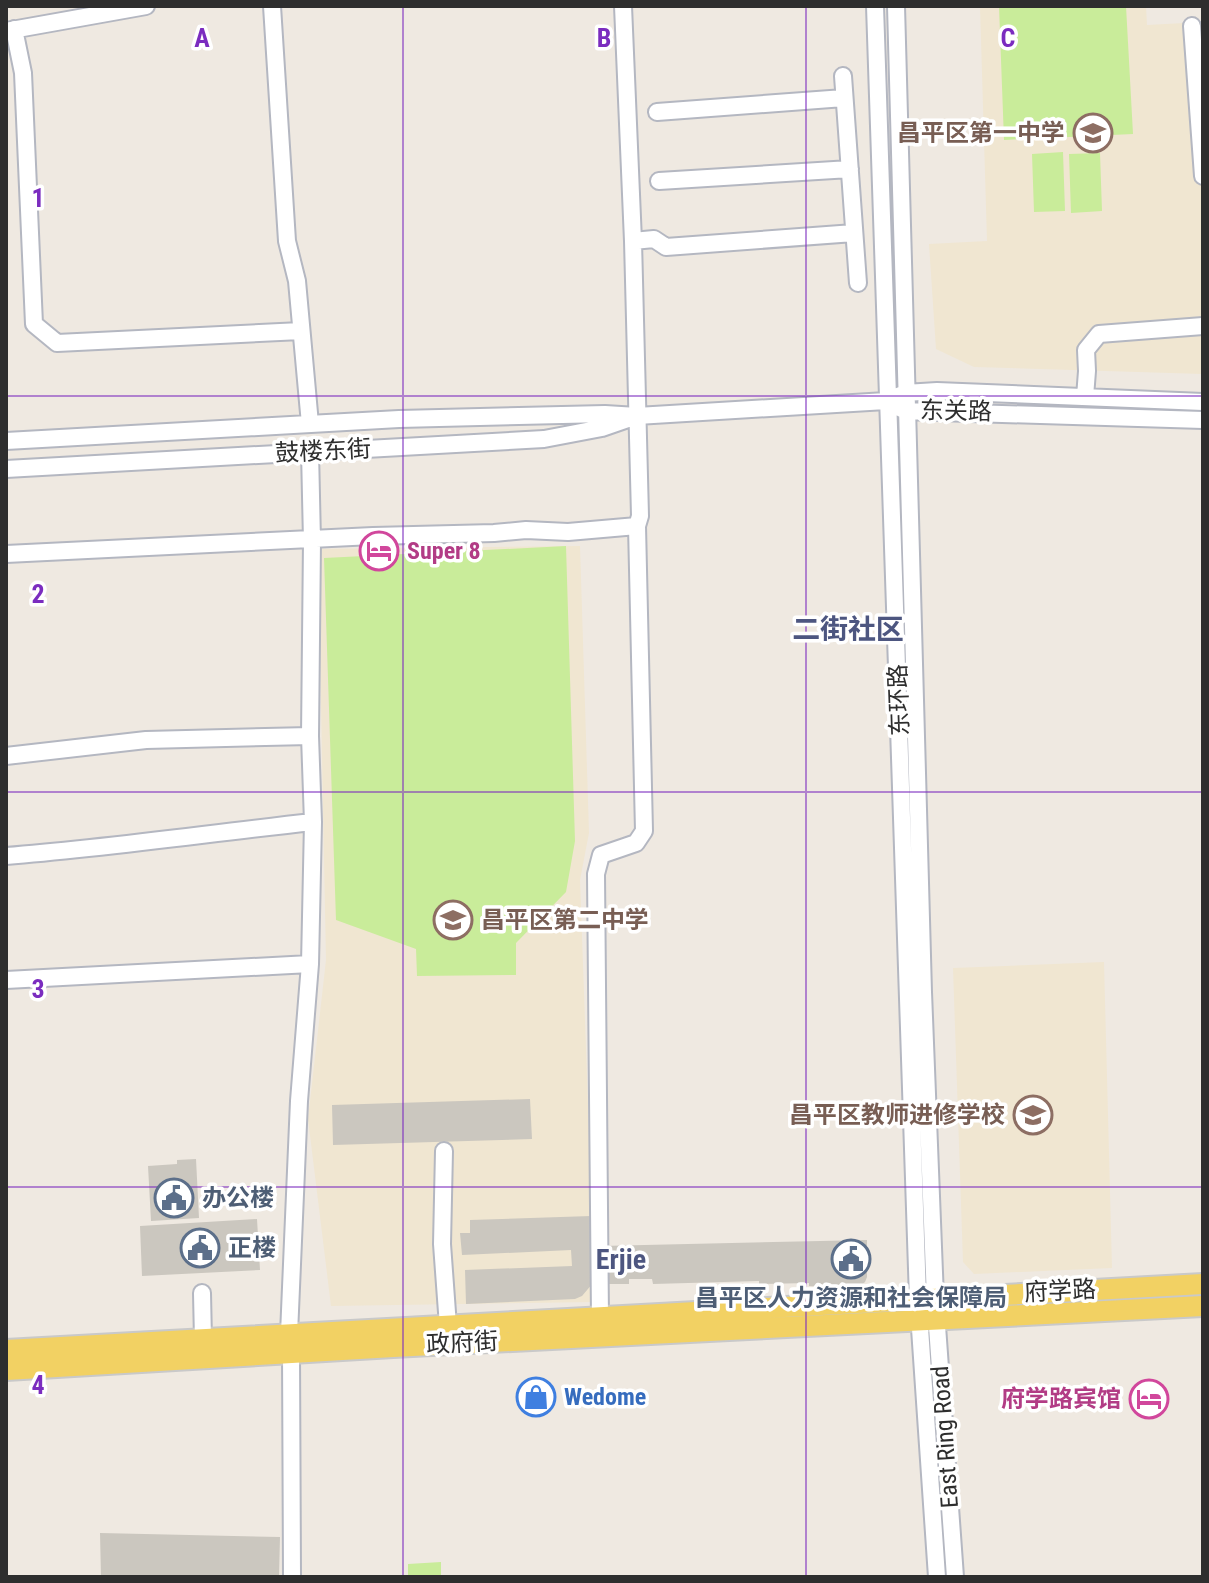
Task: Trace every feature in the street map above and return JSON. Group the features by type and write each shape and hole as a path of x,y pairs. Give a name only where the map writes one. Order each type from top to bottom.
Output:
{"main road":[{"name":"府学路","path":"926,1298 1203,1284"},
{"name":"政府街","path":"6,1370 448,1326 926,1298"},
{"name":"府学路","path":"928,1320 1203,1306"},
{"name":"政府街","path":"6,1350 203,1340 290,1344 928,1320"}],"street":[{"path":"146,6 10,30 23,73 34,324 57,343 301,331"},
{"path":"272,6 287,241 297,281 310,424"},
{"path":"600,1318 596,874 601,855 636,843 644,831 633,241 623,6"},
{"name":"东环路","path":"875,6 886,401 926,1298"},
{"name":"东环路","path":"896,6 926,1298"},
{"path":"1192,26 1203,176"},
{"path":"843,76 858,283"},
{"path":"657,112 844,98"},
{"path":"659,181 850,169"},
{"path":"633,241 654,239 666,247 854,233"},
{"path":"1085,397 1086,350 1099,334 1203,326"},
{"name":"东关路","path":"886,401 905,393 937,391 1203,402"},
{"name":"东关路","path":"886,401 906,411 1203,420"},
{"name":"鼓楼东街","path":"6,441 310,424 541,415 637,416 886,401"},
{"name":"鼓楼东街","path":"6,469 544,439 602,428 637,416"},
{"path":"292,1577 290,1344 299,1101 310,964 313,822 310,451"},
{"path":"6,554 526,530 568,532 637,526"},
{"path":"6,756 146,740 310,736"},
{"path":"6,856 313,822"},
{"path":"6,980 310,964"},
{"path":"444,1151 442,1244 448,1326"},
{"path":"202,1293 203,1340"},
{"name":"East Ring Road","path":"926,1298 955,1577"},
{"name":"East Ring Road","path":"928,1320 937,1577"}],"shaded area":[{"name":"昌平区第一中学","path":"980,6 1146,6 1147,25 1203,22 1203,374 974,367 936,349 929,244 987,241"},
{"name":"昌平区第二中学","path":"580,546 589,833 580,880 595,1302 331,1306 308,1119 326,960 318,549"},
{"name":"昌平区教师进修学校","path":"1104,962 1112,1268 974,1274 963,1262 953,968"}],"green space":[{"path":"999,6 1126,6 1133,134 1004,140"},
{"path":"1063,152 1065,211 1034,212 1032,154"},
{"path":"1100,153 1102,211 1071,213 1069,154"},
{"path":"566,546 575,841 566,892 516,943 516,975 417,976 416,949 336,920 324,558"},
{"path":"441,1562 441,1577 408,1577 408,1564"}],"building":[{"path":"530,1099 532,1139 333,1145 332,1105"},
{"name":"办公楼","path":"196,1159 199,1218 151,1221 148,1166"},
{"path":"591,1216 593,1283 582,1296 575,1299 466,1304 465,1270 572,1266 571,1250 462,1255 460,1233 470,1233 470,1220"},
{"name":"正楼","path":"257,1219 260,1270 142,1276 140,1226"},
{"path":"867,1240 867,1277 857,1289 809,1286 809,1283 759,1284 759,1281 653,1284 652,1279 629,1279 629,1284 601,1284 601,1246"},
{"path":"100,1533 280,1537 279,1577 101,1577"}],"place":[{"name":"昌平区第一中学","path":"1093,133"},
{"name":"Super 8","path":"379,551"},
{"name":"昌平区第二中学","path":"453,920"},
{"name":"昌平区教师进修学校","path":"1033,1115"},
{"name":"办公楼","path":"174,1198"},
{"name":"正楼","path":"200,1248"},
{"name":"昌平区人力资源和社会保障局","path":"851,1259"},
{"name":"Wedome","path":"536,1397"},
{"name":"府学路宾馆","path":"1149,1399"}],"district":[{"name":"二街社区","path":"848,629"},
{"name":"Erjie","path":"621,1259"}]}
